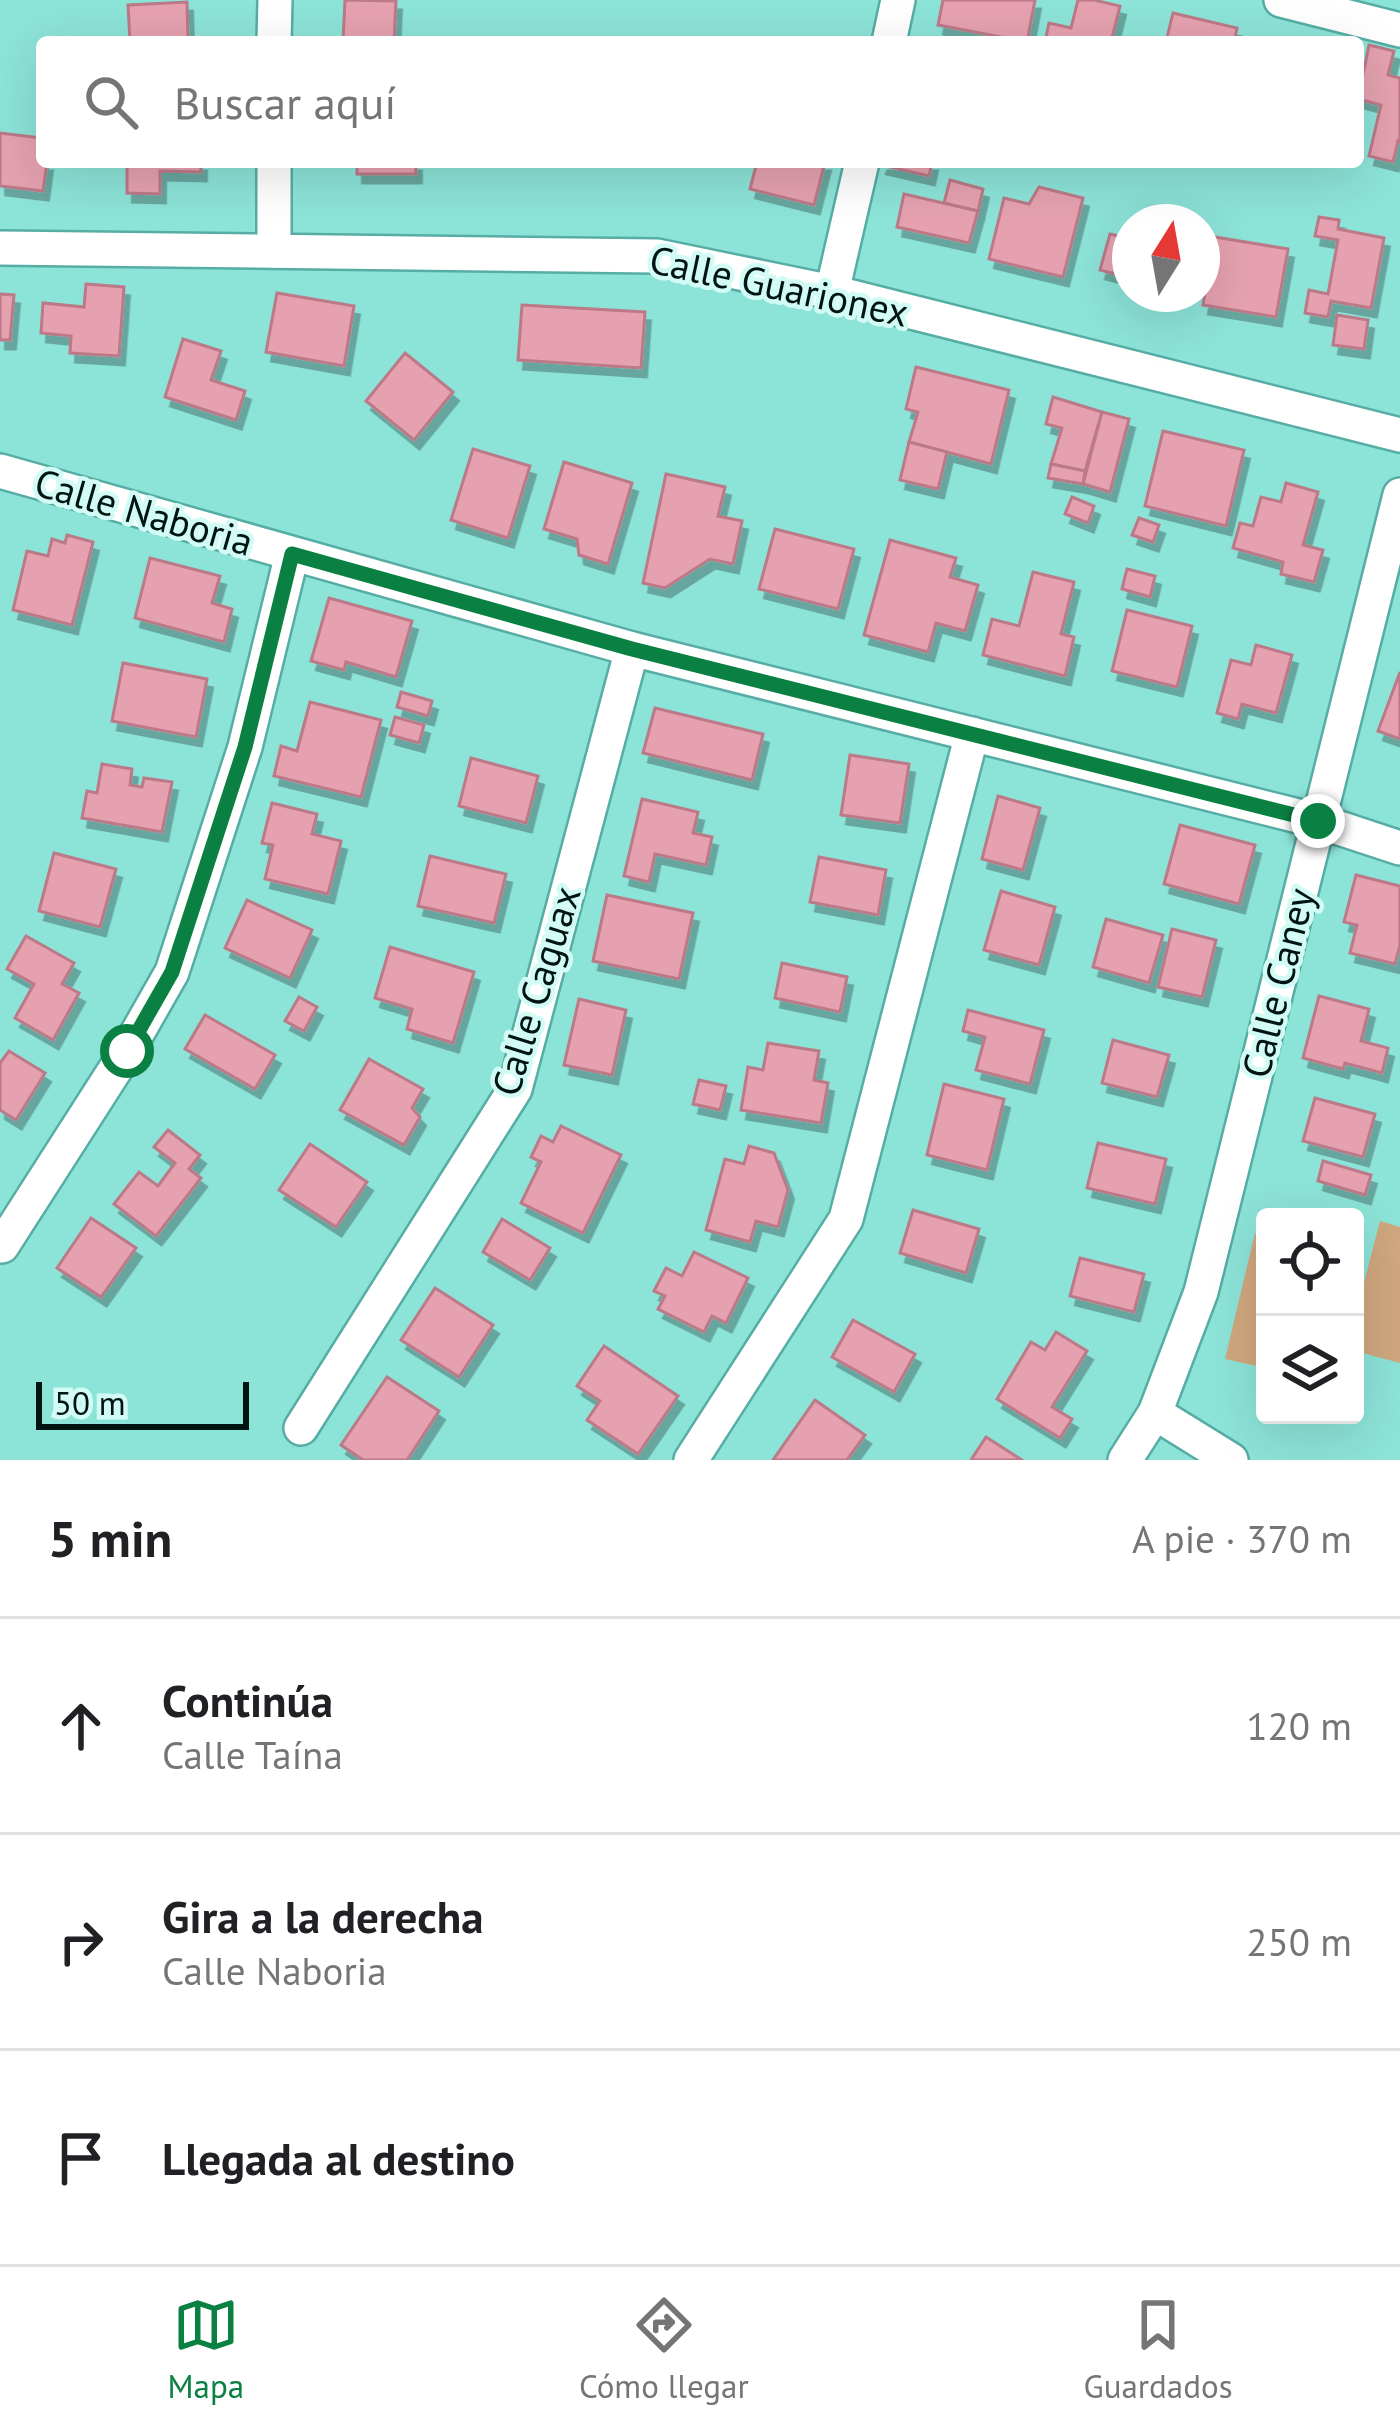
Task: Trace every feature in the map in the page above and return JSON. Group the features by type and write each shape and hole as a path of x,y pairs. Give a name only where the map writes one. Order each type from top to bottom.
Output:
{"street":[{"path":"274,0 274,36"},
{"path":"890,36 898,0"},
{"path":"1281,0 1400,30"},
{"path":"274,168 274,251"},
{"path":"832,292 861,168"},
{"name":"Calle Guarionex","path":"0,248 657,256 832,292 1400,435"},
{"name":"Calle Naboria","path":"0,471 632,649 1318,821 1400,848"},
{"name":"Calle Caney","path":"1125,1460 1155,1412 1201,1292 1400,495"},
{"path":"2,1246 172,972 245,747 292,554"},
{"name":"Calle Caguax","path":"301,1429 515,1089 632,649"},
{"path":"691,1460 846,1219 972,734"},
{"path":"1155,1412 1231,1460"}],"shaded area":[{"path":"1380,1221 1400,1227 1400,1363 1364,1353 1364,1282"},
{"path":"1255,1233 1256,1233 1256,1366 1225,1359"}],"building":[{"path":"345,0 396,1 394,36 343,36"},
{"path":"943,0 1035,0 1028,36 996,36 938,25"},
{"path":"1078,0 1120,6 1112,36 1046,36 1049,23 1071,28"},
{"path":"187,2 188,36 130,36 128,5"},
{"path":"1173,13 1237,28 1235,36 1167,36"},
{"path":"1369,45 1394,51 1388,75 1400,78 1400,142 1393,162 1369,156 1381,105 1364,101"},
{"path":"0,133 36,137 36,168 46,168 43,191 0,186"},
{"path":"127,168 201,168 201,172 160,171 160,194 127,193"},
{"path":"357,168 416,168 416,174 357,174"},
{"path":"755,168 823,168 814,205 750,189"},
{"path":"894,168 931,168 929,176"},
{"path":"950,180 983,189 978,211 944,203"},
{"path":"1039,187 1083,198 1063,277 989,259 1004,198 1029,204"},
{"path":"904,194 978,211 969,243 897,227"},
{"path":"1319,217 1339,220 1338,229 1384,238 1371,308 1331,301 1328,317 1305,313 1309,290 1328,294 1338,240 1315,236"},
{"path":"1110,234 1112,234 1112,273 1100,270"},
{"path":"1220,238 1288,249 1276,317 1220,308"},
{"path":"86,284 124,287 119,356 70,353 71,336 41,333 43,303 84,307"},
{"path":"277,293 354,306 344,366 266,352"},
{"path":"0,294 14,295 10,340 0,340"},
{"path":"522,305 645,312 641,368 518,360"},
{"path":"1337,315 1368,320 1364,349 1333,345"},
{"path":"183,339 221,351 211,380 245,391 236,420 165,397"},
{"path":"405,353 453,392 414,440 366,401"},
{"path":"916,367 1009,390 991,464 909,442 918,412 906,409"},
{"path":"1053,397 1102,412 1085,471 1051,464 1062,428 1046,424"},
{"path":"1102,412 1129,419 1110,492 1083,484"},
{"path":"1163,431 1244,450 1226,526 1145,506"},
{"path":"909,442 947,452 938,489 900,480"},
{"path":"473,449 530,466 508,538 451,520"},
{"path":"564,462 632,483 608,564 579,555 577,539 544,529"},
{"path":"1051,464 1085,471 1083,484 1048,478"},
{"path":"666,474 725,487 718,516 742,521 733,564 710,559 665,588 643,583"},
{"path":"1286,483 1318,492 1303,545 1323,550 1314,582 1281,574 1283,562 1233,548 1240,523 1253,526 1261,497 1281,502"},
{"path":"1072,497 1094,506 1088,523 1065,514"},
{"path":"1139,518 1159,525 1153,542 1132,535"},
{"path":"775,529 854,549 838,609 759,589"},
{"path":"67,535 93,542 72,625 13,610 27,551 48,556 52,539 65,543"},
{"path":"890,540 956,558 950,577 978,585 965,631 936,623 928,652 864,635"},
{"path":"150,558 220,576 212,603 232,609 224,642 135,618"},
{"path":"1127,569 1155,576 1150,597 1122,589"},
{"path":"1033,572 1074,582 1061,634 1074,637 1065,676 983,655 992,619 1019,626"},
{"path":"329,598 412,621 396,677 346,662 344,670 311,661"},
{"path":"1127,610 1192,626 1177,687 1112,671"},
{"path":"1256,645 1292,655 1276,713 1242,704 1238,719 1217,713 1231,660 1251,665"},
{"path":"123,663 207,679 196,737 112,721"},
{"path":"1400,672 1400,739 1378,731"},
{"path":"401,692 432,701 428,716 397,707"},
{"path":"310,702 381,720 361,797 274,776 281,746 297,751"},
{"path":"655,708 763,734 752,780 643,753"},
{"path":"395,717 424,725 419,743 390,735"},
{"path":"850,755 909,764 900,823 841,815"},
{"path":"471,758 538,776 526,823 459,806"},
{"path":"102,764 132,769 130,785 142,787 144,778 172,782 162,832 82,818 87,791 97,793"},
{"path":"998,796 1040,808 1023,870 982,859"},
{"path":"642,799 698,812 693,833 712,837 706,865 655,854 649,882 624,876"},
{"path":"272,803 317,814 312,834 341,841 328,894 265,879 273,845 262,843"},
{"path":"1180,825 1255,845 1239,904 1164,884"},
{"path":"54,853 116,869 100,927 39,911"},
{"path":"430,856 506,874 494,923 418,906"},
{"path":"819,857 886,870 878,915 810,902"},
{"path":"1356,875 1400,886 1400,945 1395,964 1350,953 1357,925 1344,922"},
{"path":"1001,891 1055,907 1039,965 984,950"},
{"path":"607,895 693,913 679,979 593,961"},
{"path":"247,900 312,930 290,978 225,948"},
{"path":"1106,919 1163,935 1149,983 1093,967"},
{"path":"1172,929 1216,940 1202,997 1158,987"},
{"path":"26,936 74,963 62,984 79,993 53,1040 15,1018 34,984 7,969"},
{"path":"390,947 474,972 453,1043 407,1029 412,1009 375,998"},
{"path":"782,963 847,977 840,1012 775,998"},
{"path":"1319,996 1369,1009 1361,1041 1388,1048 1382,1073 1303,1058"},
{"path":"299,997 317,1007 304,1031 285,1021"},
{"path":"579,999 626,1010 612,1075 564,1065"},
{"path":"968,1010 1044,1030 1030,1084 976,1070 985,1037 963,1031"},
{"path":"205,1015 275,1055 255,1089 185,1049"},
{"path":"1113,1040 1169,1055 1157,1097 1102,1083"},
{"path":"768,1043 819,1051 814,1080 828,1083 821,1123 741,1110 748,1067 763,1070"},
{"path":"9,1051 45,1073 16,1120 0,1110 0,1063"},
{"path":"369,1059 423,1089 412,1108 420,1117 404,1145 340,1110"},
{"path":"699,1080 726,1086 720,1110 693,1104"},
{"path":"944,1084 1004,1099 987,1170 927,1155"},
{"path":"1315,1098 1375,1114 1363,1157 1303,1141"},
{"path":"561,1126 621,1155 583,1233 521,1203 541,1162 531,1157 541,1136 553,1142"},
{"path":"168,1130 200,1155 189,1169 201,1178 156,1236 114,1204 139,1172 158,1186 175,1163 154,1147"},
{"path":"1098,1143 1166,1159 1155,1204 1087,1188"},
{"path":"310,1144 367,1182 336,1227 279,1190"},
{"path":"749,1146 774,1153 788,1190 778,1227 756,1221 750,1242 706,1230 725,1159 744,1164"},
{"path":"1323,1161 1371,1175 1365,1195 1318,1181"},
{"path":"913,1210 979,1229 966,1273 900,1253"},
{"path":"91,1218 136,1248 101,1297 57,1268"},
{"path":"502,1219 550,1248 530,1280 483,1252"},
{"path":"694,1252 748,1278 726,1323 712,1316 704,1332 658,1309 665,1296 654,1291 666,1268 682,1276"},
{"path":"1080,1258 1144,1274 1134,1312 1070,1296"},
{"path":"435,1288 493,1325 459,1377 401,1340"},
{"path":"853,1320 915,1354 894,1392 832,1357"},
{"path":"1056,1332 1087,1351 1052,1407 1072,1419 1060,1438 997,1399 1031,1342 1045,1350"},
{"path":"604,1346 678,1396 638,1454 587,1420 600,1401 577,1386"},
{"path":"387,1377 439,1411 407,1460 363,1460 341,1445"},
{"path":"815,1400 865,1435 847,1460 773,1460"},
{"path":"986,1437 1022,1460 971,1460"}],"route":[{"path":"127,1051 172,972 245,747 292,554 632,649 1318,821"}]}
